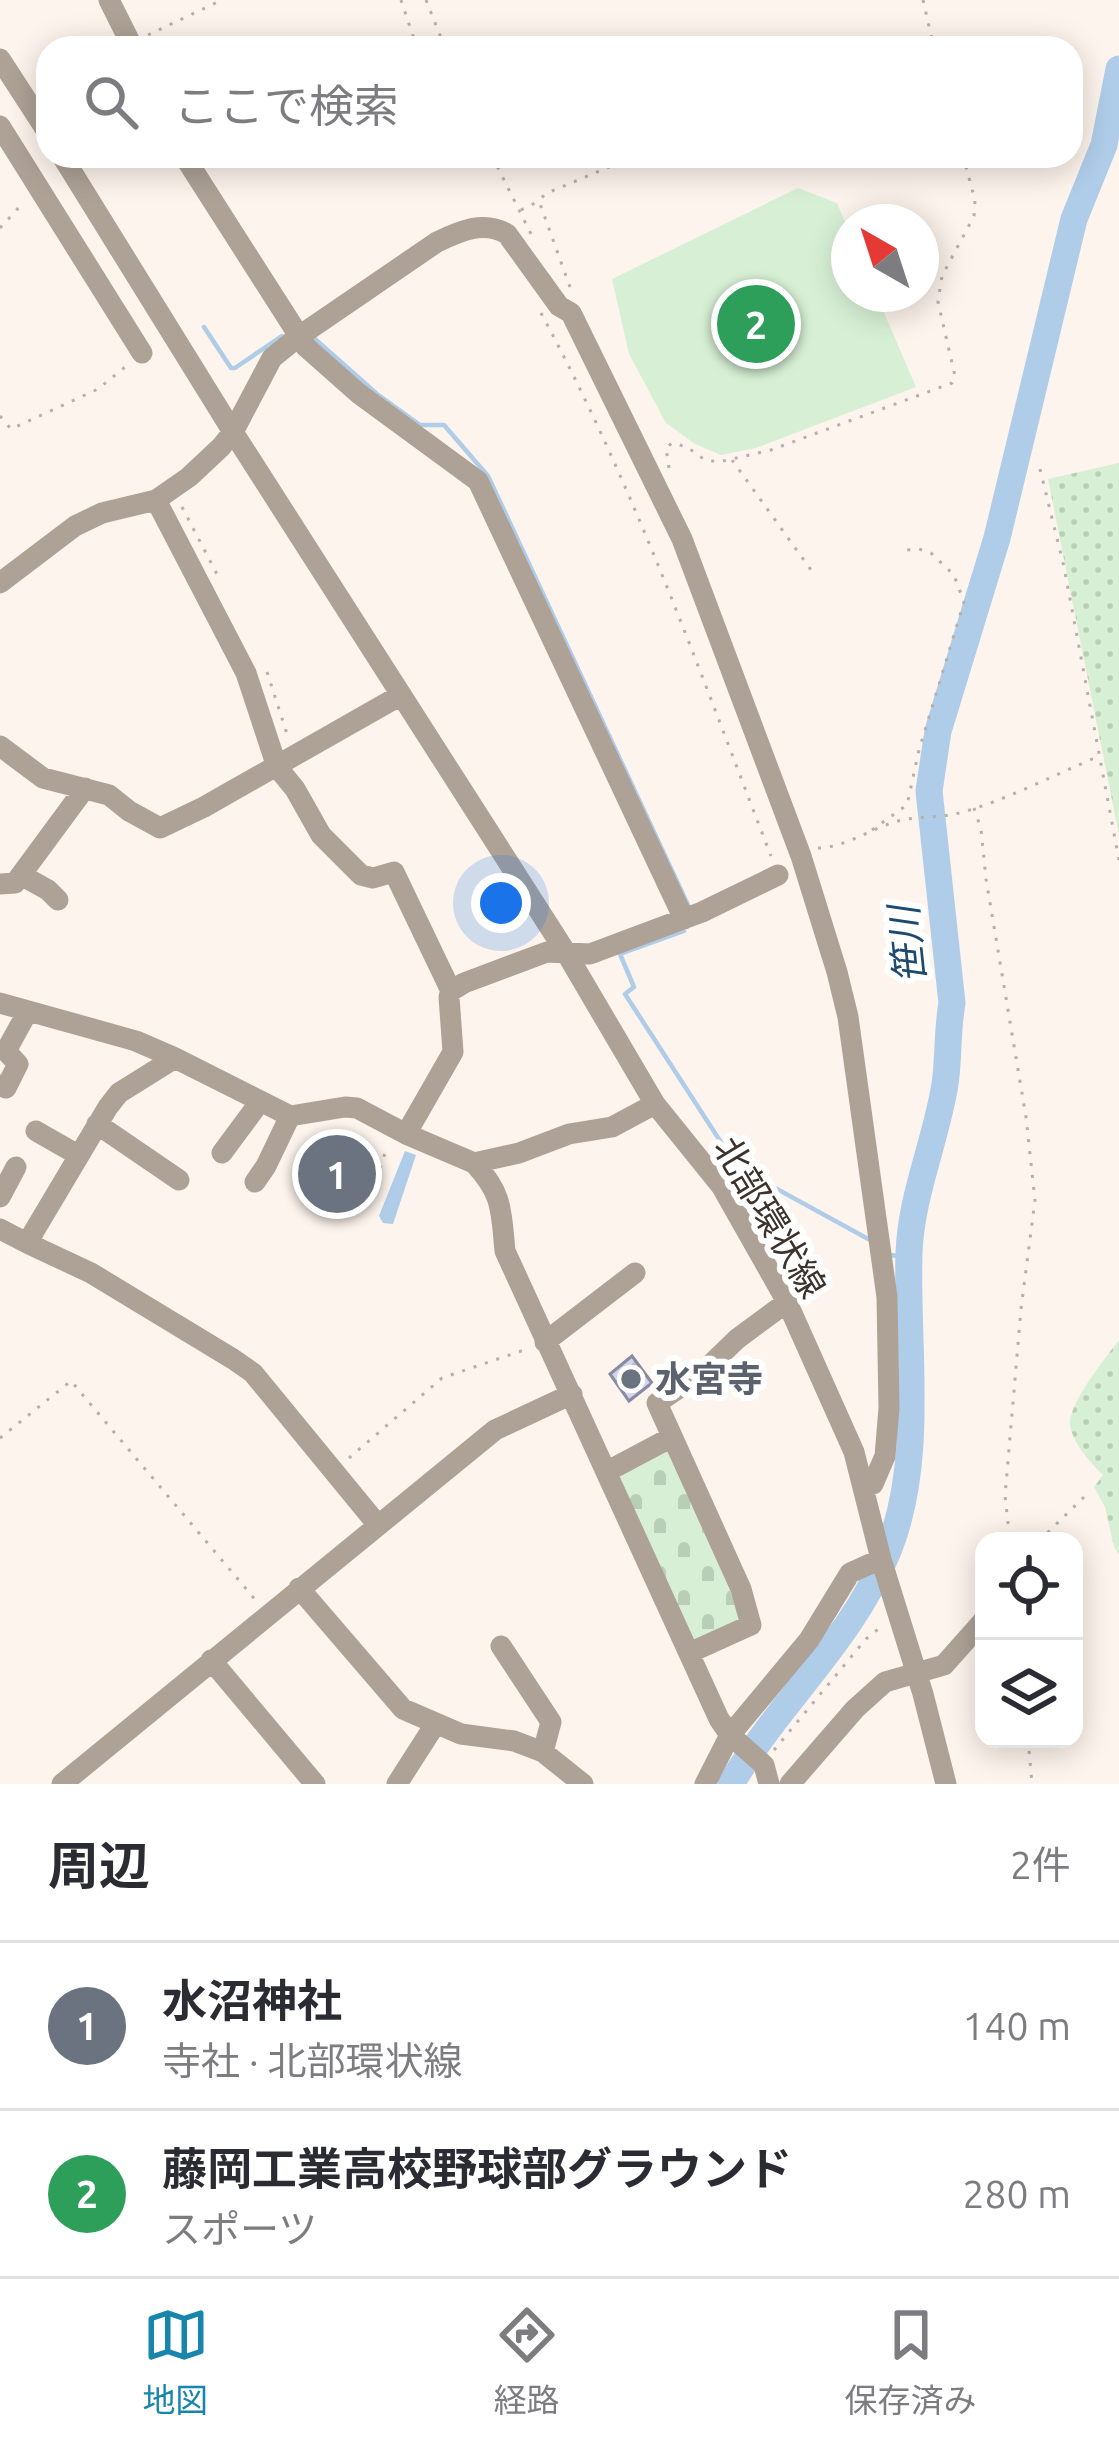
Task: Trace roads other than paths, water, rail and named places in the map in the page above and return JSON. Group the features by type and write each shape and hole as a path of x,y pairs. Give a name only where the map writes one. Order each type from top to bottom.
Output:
{"street":[{"path":"109,0 127,36"},
{"path":"0,59 36,114"},
{"path":"0,126 142,353"},
{"name":"北部環状線","path":"69,168 565,952 656,1104 722,1187 787,1302 854,1451 891,1592 893,1619 917,1672"},
{"path":"192,168 298,337 358,393 478,481 684,919"},
{"path":"0,583 75,526 102,513 156,500 203,465 233,432 272,358 298,337 437,242 472,228 507,233 559,306 571,313 682,539 801,856 843,994 881,1238 890,1357 885,1456 873,1484 863,1488"},
{"path":"156,500 246,673 277,767 321,835 361,874 373,878 394,872 452,991"},
{"path":"0,746 43,778 109,795 160,828 400,695"},
{"path":"58,900 48,890 10,880 85,788"},
{"path":"406,1134 453,1052 452,991 547,952 590,954 728,902 778,875"},
{"path":"0,1003 136,1041 290,1116 356,1108 474,1163 487,1176 500,1198 506,1251 689,1653 733,1738 765,1770"},
{"path":"0,1084 6,1088 18,1064 7,1051 28,1011"},
{"path":"27,1244 119,1093 176,1058"},
{"path":"222,1153 259,1103"},
{"path":"474,1163 613,1127 656,1104"},
{"path":"255,1182 290,1116"},
{"path":"97,1124 179,1180"},
{"path":"36,1131 78,1155"},
{"path":"0,1197 16,1167"},
{"path":"0,1229 91,1273 253,1373 376,1524"},
{"path":"545,1342 635,1273"},
{"path":"689,1653 751,1625 741,1589 657,1403 787,1302"},
{"path":"62,1784 495,1430 572,1394"},
{"path":"606,1472 672,1437"},
{"path":"705,1784 733,1738 809,1640 850,1573 881,1559"},
{"path":"299,1588 403,1708 461,1734 514,1741 543,1752 583,1784"},
{"path":"790,1784 885,1682 944,1665 975,1630"},
{"path":"501,1646 551,1722 543,1752"},
{"path":"211,1660 315,1784"},
{"path":"917,1672 946,1784"},
{"path":"397,1784 436,1724"}],"water":[{"path":"405,1151 416,1155 393,1224 383,1223 379,1216"}],"waterway":[{"name":"笹川","path":"731,1784 855,1613 888,1551 899,1516 910,1442 911,1231 945,1084 952,1003 929,791 938,731 997,538 1074,219 1104,145 1119,69"},
{"path":"204,327 231,368 282,336"},
{"path":"315,339 420,425 444,425 488,476 688,905"},
{"path":"684,931 620,954 634,987 625,994 737,1167 870,1240"},
{"path":"891,1255 909,1258"}],"place":[{"name":"藤岡工業高校野球部グラウンド","path":"756,324"},
{"name":"水沼神社","path":"337,1174"},
{"name":"水宮寺","path":"631,1379"}]}
